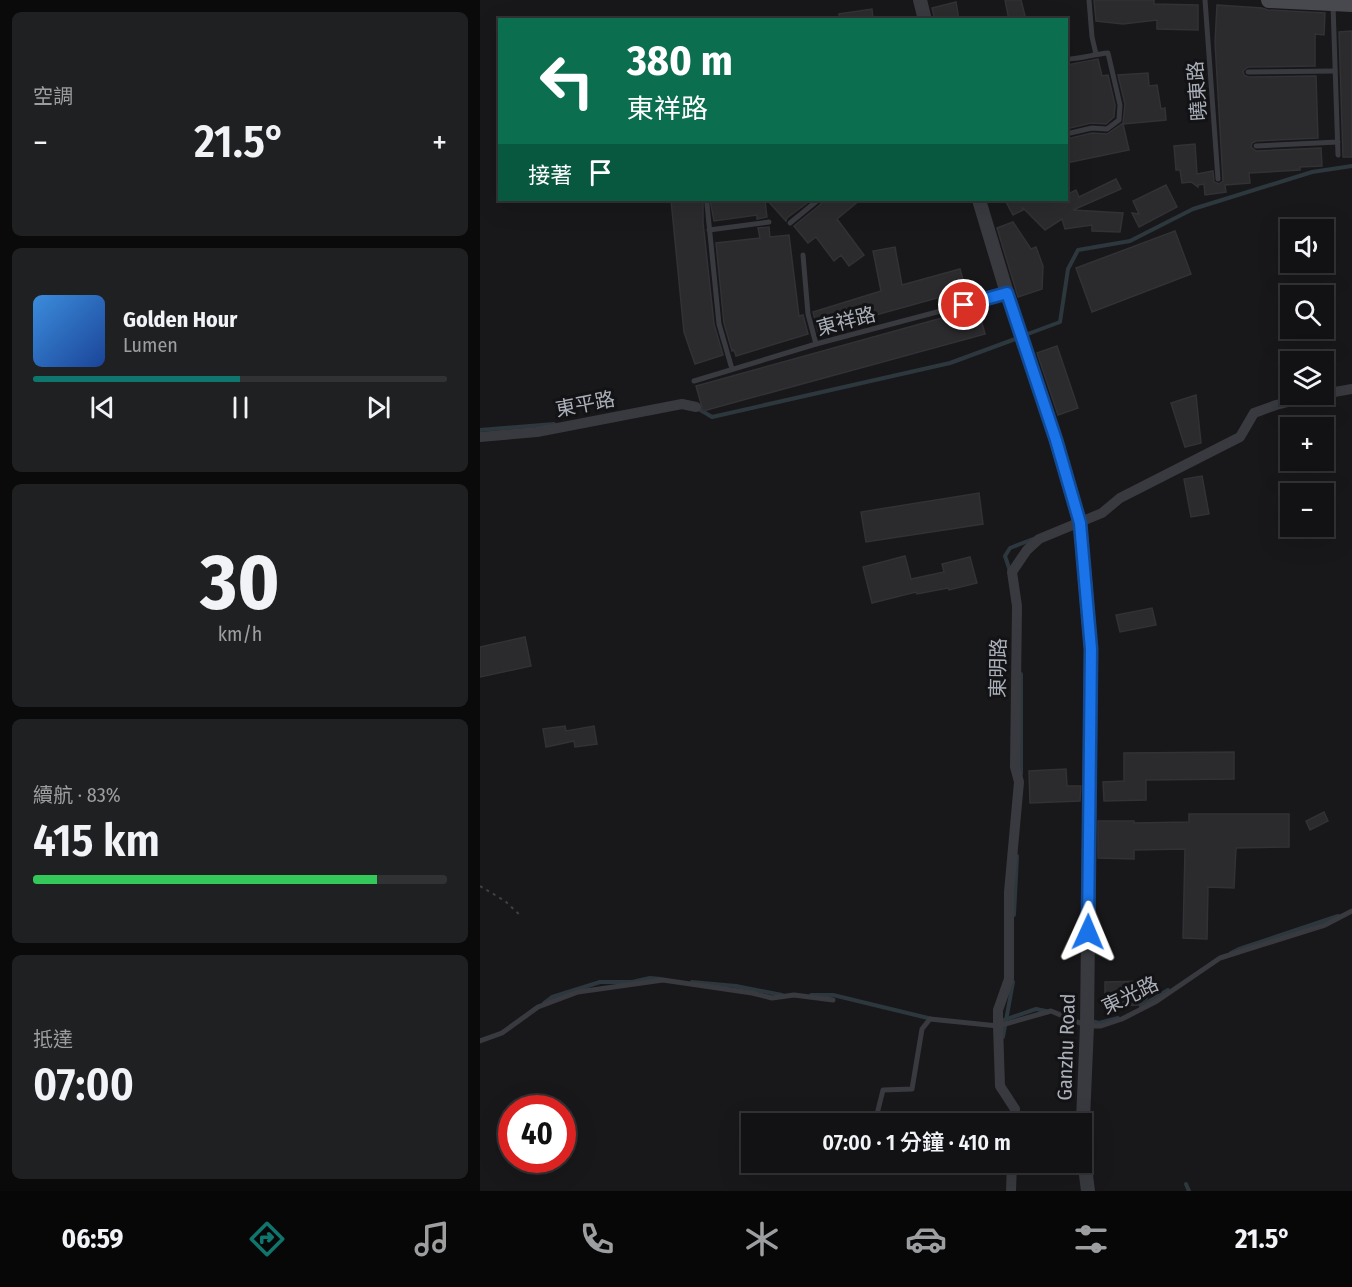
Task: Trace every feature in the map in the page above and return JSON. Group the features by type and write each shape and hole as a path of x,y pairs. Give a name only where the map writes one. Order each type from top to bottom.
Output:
{"main road":[{"path":"1269,0 1352,4"}],"street":[{"path":"920,0 925,18"},
{"name":"Ganzhu Road","path":"979,201 1056,440 1080,523 1091,649 1087,1026 1082,1143 1088,1191"},
{"name":"東明路","path":"1334,392 1352,389"},
{"name":"東平路","path":"480,437 537,432 682,404 696,407"},
{"name":"東明路","path":"1015,1113 1015,1109 1000,1086 998,1026 998,1010 1009,979 1009,892 1019,782 1015,767 1017,606 1012,572 1027,550 1039,539 1102,513 1120,498 1240,437 1254,413 1280,404"},
{"path":"1011,1191 1012,1173"}],"lane":[{"path":"1089,0 1092,38 1096,54"},
{"name":"曉東路","path":"1205,0 1218,179"},
{"path":"1333,3 1338,155"},
{"path":"1068,59 1081,59 1108,53 1120,105 1119,120 1107,129 1092,128 1068,134"},
{"path":"1248,72 1335,71"},
{"path":"1256,146 1338,142"},
{"path":"790,223 817,201"},
{"path":"707,204 719,324 732,369"},
{"path":"709,230 769,222"},
{"path":"803,255 808,314 816,344"},
{"name":"東祥路","path":"694,381 816,344 1007,293"},
{"name":"東光路","path":"877,1113 883,1090 912,1089 922,1029 930,1019 998,1026 1051,1011 1087,1026 1101,1026 1157,1002 1220,958 1325,925 1352,911"},
{"path":"480,1041 502,1033 538,1007 578,992 663,980 772,998 794,995 833,1000"}],"path":[{"path":"480,886 505,901 522,917"}],"building":[{"path":"1005,0 1021,0 1026,18 1009,18"},
{"path":"1094,0 1154,0 1154,4 1198,5 1198,30 1157,29 1157,20 1123,24 1096,21"},
{"path":"956,2 959,18 934,18 932,8"},
{"path":"1217,5 1325,13 1324,35 1315,34 1315,66 1248,67 1243,71 1248,77 1316,76 1318,138 1256,141 1251,147 1256,151 1321,148 1322,166 1300,167 1300,170 1249,173 1250,183 1225,185 1226,192 1205,195 1204,184 1198,187 1191,182 1182,183 1180,170 1176,170 1174,146 1195,144 1197,174 1213,171 1214,182 1219,184 1223,181 1215,42"},
{"path":"872,9 873,18 839,18 839,14"},
{"path":"1352,31 1352,157 1343,157 1339,32"},
{"path":"1098,59 1102,76 1108,75 1115,105 1114,117 1106,124 1091,123 1068,129 1068,65"},
{"path":"1148,73 1149,86 1157,85 1161,109 1165,108 1166,120 1123,124 1129,150 1068,163 1068,139 1092,133 1107,134 1123,123 1125,104 1118,75"},
{"path":"1116,179 1121,189 1073,210 1123,213 1120,232 1092,231 1092,225 1065,229 1062,219 1045,230 1022,207 1023,210 1013,215 1006,201 1068,201 1068,194 1076,190 1079,197"},
{"path":"1166,185 1177,207 1139,227 1132,213 1139,214 1133,201"},
{"path":"671,201 703,201 703,222 714,324 723,355 695,364 684,332"},
{"path":"710,201 765,201 767,217 757,219 757,215 714,221"},
{"path":"768,201 810,201 787,218 786,221"},
{"path":"822,201 859,201 837,219 864,255 849,266 841,255 834,261 816,237 808,243 794,226"},
{"path":"1013,222 1031,249 1036,247 1043,266 1042,289 1018,297 997,228"},
{"path":"769,227 770,237 789,235 799,316 803,315 808,334 736,356 734,350 732,351 724,323 716,243 760,238 758,228"},
{"path":"1175,231 1191,274 1092,312 1076,268"},
{"path":"895,247 902,285 960,269 966,290 818,331 813,312 881,291 873,251"},
{"path":"978,308 985,334 703,411 696,386"},
{"path":"1057,346 1078,408 1058,415 1037,353"},
{"path":"1196,395 1201,443 1185,447 1171,403"},
{"path":"1202,476 1209,514 1191,517 1184,479"},
{"path":"979,493 983,524 866,542 861,512"},
{"path":"905,556 911,579 944,572 942,564 970,557 977,583 949,590 948,588 917,594 916,592 872,603 863,567"},
{"path":"1152,608 1156,625 1120,632 1116,615"},
{"path":"525,637 531,666 480,677 480,647"},
{"path":"565,726 566,731 594,726 597,744 575,747 574,741 546,747 543,729"},
{"path":"1234,752 1234,779 1146,780 1146,800 1104,801 1103,782 1124,781 1124,753"},
{"path":"1066,769 1067,786 1081,786 1080,801 1030,803 1029,771"},
{"path":"1324,812 1328,821 1310,830 1306,821"},
{"path":"1189,814 1289,814 1289,847 1236,848 1234,888 1208,887 1207,939 1183,938 1185,849 1134,850 1134,859 1098,858 1098,821 1189,822"},
{"path":"1146,981 1147,999 1139,1005 1105,1006 1105,982"}],"waterway":[{"path":"1025,335 1060,322 1068,269 1078,250 1130,241 1193,209 1312,172 1352,166"},
{"path":"697,408 712,417 950,363 1018,338"},
{"path":"480,430 554,424"},
{"path":"1010,571 1005,556 1010,548 1033,539"},
{"path":"1021,674 1021,774"},
{"path":"1014,915 1017,856"},
{"path":"1231,953 1338,916"},
{"path":"544,1003 552,997 600,982 661,979"},
{"path":"692,982 736,986 782,995"},
{"path":"1003,1037 1013,982"},
{"path":"1141,1006 1168,990"},
{"path":"811,995 833,995 932,1019"},
{"path":"998,1022 1036,1009 1046,1011"},
{"path":"1091,1021 1099,1023 1118,1018"},
{"path":"1186,1184 1189,1191"}],"route":[{"path":"964,305 1007,293 1056,440 1080,523 1091,649 1088,932"}]}
